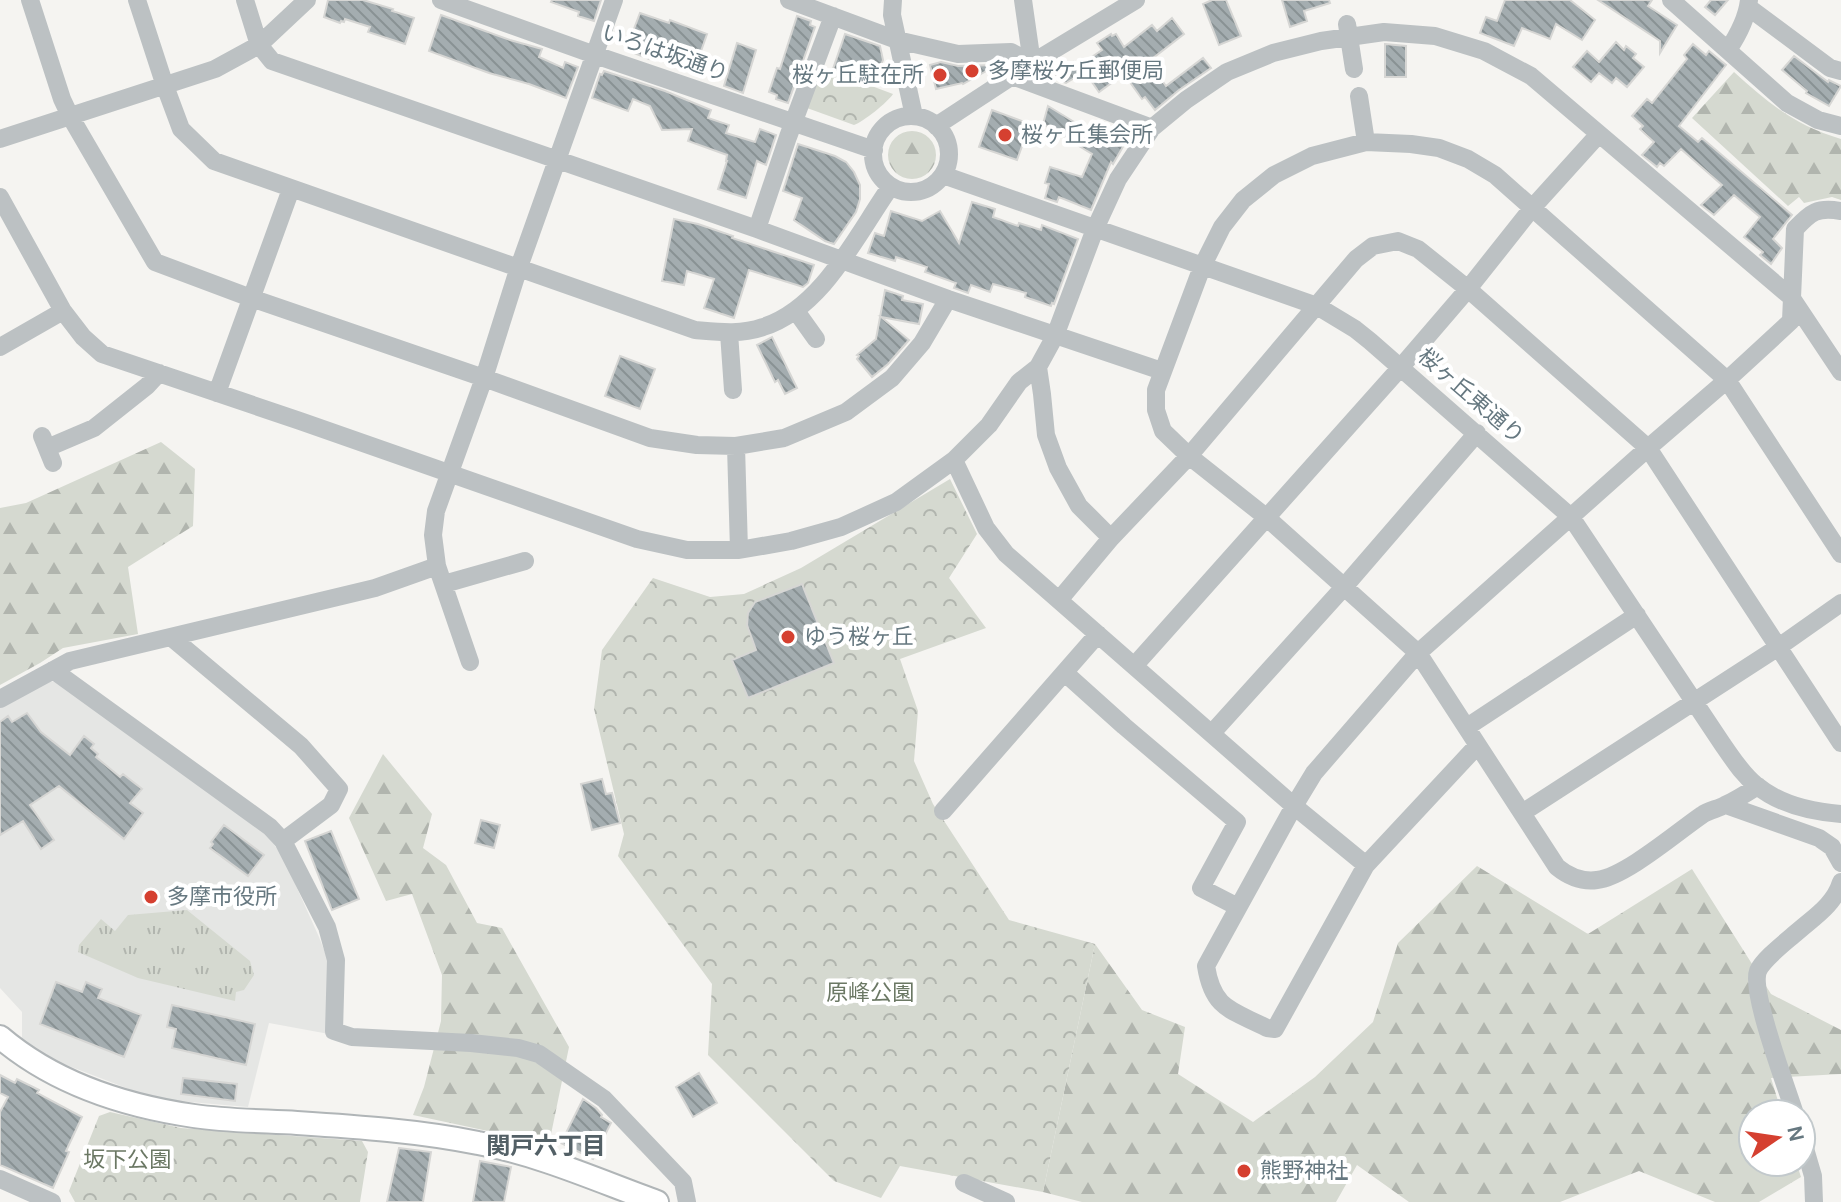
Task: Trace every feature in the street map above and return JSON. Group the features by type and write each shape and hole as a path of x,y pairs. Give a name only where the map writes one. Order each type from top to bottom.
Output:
{"main road":[{"path":"0,1037 51,1071 101,1094 149,1108 197,1116 380,1128 480,1143 550,1163 657,1202"}],"street":[{"path":"30,0 70,116 155,262 650,438 697,445 736,446 784,438 846,412 892,378 922,343 948,299"},
{"path":"137,0 181,129 214,161 695,330 729,333 764,327 796,311 842,260 891,186"},
{"path":"245,0 259,45 272,61 1162,371"},
{"path":"0,139 215,69 259,45 307,0"},
{"name":"いろは坂通り","path":"441,0 874,150"},
{"path":"470,662 441,575 433,535 436,511 614,0"},
{"path":"789,0 897,40 958,54 1011,52 1032,63"},
{"path":"893,0 892,15 914,116"},
{"path":"1023,0 1032,63"},
{"path":"936,126 1136,0"},
{"path":"1671,0 1787,103 1818,120 1841,126"},
{"path":"1728,50 1737,36 1748,3 1830,68 1841,71"},
{"path":"757,229 833,16"},
{"path":"1348,31 1354,69"},
{"path":"0,197 63,311 83,337 102,354 637,539 687,550 739,550 791,541 841,527 896,502 954,460 989,425 1019,382 1038,367 1055,336 1095,229 1118,179 1152,128 1186,100 1227,72 1273,53 1348,31 1435,36 1484,51 1531,76 1791,297 1841,372"},
{"path":"1012,76 1152,128"},
{"path":"1359,96 1366,142"},
{"path":"914,116 936,126 948,144 949,154 948,165 935,184 914,192 902,191 883,179 877,170 874,150 878,137 892,121 914,116"},
{"path":"1135,665 1401,367 1533,207 1599,134"},
{"path":"1758,786 1726,805 1705,813 1611,876 1598,880 1577,878 1557,867 1418,653 1266,517 1189,456 1163,431 1156,410 1156,390 1162,371 1202,267 1222,227 1243,200 1274,175 1312,156 1366,142 1439,148 1468,159 1495,175 1727,380 1841,554"},
{"name":"桜ヶ丘東通り","path":"943,175 1317,306 1355,329 1571,517 1738,766 1758,786 1808,810 1841,814"},
{"path":"217,393 291,189"},
{"path":"1477,746 1366,865 1275,1029 1225,1007 1214,996 1206,966 1314,773 1418,653 1791,321 1795,229 1809,215 1826,208 1841,211"},
{"path":"1060,599 1111,538 1189,456 1356,259 1373,246 1398,241 1418,249 1468,289 1648,448 1841,743"},
{"path":"0,347 63,311"},
{"path":"796,311 816,339"},
{"path":"729,333 733,390"},
{"path":"1038,367 1046,435 1058,468 1079,506 1111,538"},
{"path":"47,449 94,428 159,373"},
{"path":"1212,733 1477,433"},
{"path":"736,446 739,550"},
{"path":"954,460 986,528 1006,554 1294,806 1366,865"},
{"path":"0,699 70,661 375,588 525,561"},
{"path":"1522,813 1841,603"},
{"path":"1467,727 1637,615"},
{"path":"943,811 1098,634"},
{"path":"171,637 301,746 339,789 331,805 283,841"},
{"path":"53,670 270,827 283,841 327,927 336,960 334,1031 352,1037 471,1043 518,1048 539,1054 604,1099 683,1182 687,1202"},
{"path":"1065,673 1237,822 1201,888 1238,907"},
{"path":"1726,805 1819,838 1832,847 1841,863"},
{"path":"1790,1098 1761,1010 1757,974 1785,942 1833,901 1841,882"},
{"path":"1813,1178 1814,1202"},
{"path":"0,1179 52,1202"},
{"path":"964,1183 1006,1202"}],"shaded area":[{"name":"多摩市役所","path":"47,681 59,682 267,835 283,857 328,960 329,1034 269,1023 248,1107 155,1099 48,1058 22,1041 22,1012 0,988 0,708"}],"green space":[{"path":"821,67 893,94 854,125 807,108"},
{"path":"1734,72 1783,112 1841,139 1841,200 1832,197 1804,203 1799,197 1788,206 1692,118"},
{"path":"912,131 929,138 936,155 929,172 912,179 895,172 888,155 895,138"},
{"path":"161,442 195,469 193,526 128,567 138,634 63,648 0,685 0,508 26,503"},
{"name":"原峰公園","path":"950,479 977,534 949,578 986,628 900,659 918,711 914,761 933,804 1009,920 1095,944 1043,1192 900,1166 881,1198 834,1181 708,1055 712,984 618,856 624,834 594,709 602,650 653,578 710,597 744,594 801,568"},
{"path":"383,754 432,814 423,848 446,865 477,923 502,928 569,1047 549,1144 413,1115 424,1087 441,1021 442,975 412,894 386,901 349,818"},
{"path":"1477,866 1588,934 1692,869 1771,994 1841,1030 1841,1074 1771,1078 1777,1098 1737,1098 1737,1178 1799,1178 1759,1202 1715,1202 1639,1171 1560,1202 1409,1202 1357,1165 1336,1202 1082,1202 1043,1192 1095,944 1142,1010 1185,1027 1178,1074 1253,1122 1315,1077 1373,1022 1398,943"},
{"path":"187,910 250,961 254,975 244,990 236,992 235,1001 138,978 78,952 79,945 101,919 115,931 128,915"},
{"name":"坂下公園","path":"110,1112 181,1128 362,1141 368,1152 360,1202 75,1202 69,1191 99,1116"}],"building":[{"path":"328,0 363,0 414,18 405,44 368,32 370,27 345,19 340,23 324,17"},
{"path":"552,0 601,0 594,21 578,16 579,12"},
{"path":"1226,0 1241,36 1219,45 1203,4"},
{"path":"1282,0 1329,0 1330,3 1304,11 1307,21 1290,27"},
{"path":"1505,0 1570,0 1595,20 1582,40 1556,24 1550,39 1522,28 1514,46 1480,33 1486,17 1497,21"},
{"path":"1598,0 1652,0 1648,6 1677,25 1660,53 1660,41"},
{"path":"1711,0 1728,0 1715,15 1705,7"},
{"path":"640,13 707,34 700,54 691,51 690,54 655,41 649,59 626,50"},
{"path":"441,15 542,49 539,57 563,68 565,62 578,67 566,98 429,51"},
{"path":"797,16 811,21 810,25 815,27 788,103 776,99 777,95 769,92"},
{"path":"1172,18 1184,34 1148,62 1166,86 1203,58 1211,68 1155,110 1145,97 1142,99 1124,74 1099,92 1080,65 1102,50 1097,43 1116,34 1124,47 1152,25 1157,31"},
{"path":"845,34 880,46 883,60 879,70 887,73 882,86 833,69"},
{"path":"1616,42 1624,50 1626,46 1636,54 1633,58 1644,67 1627,87 1616,78 1612,83 1599,73 1591,82 1573,67 1587,51 1599,62"},
{"path":"737,43 756,50 743,93 724,86"},
{"path":"1385,44 1406,46 1406,77 1385,77"},
{"path":"1693,44 1706,55 1709,51 1726,65 1679,126 1698,142 1702,138 1792,215 1773,239 1782,248 1771,264 1760,255 1763,252 1744,237 1760,217 1734,195 1714,215 1701,205 1722,185 1681,149 1664,166 1660,163 1657,167 1642,155 1654,142 1632,116 1647,99 1652,103 1687,59 1684,55"},
{"path":"1794,56 1828,82 1841,86 1829,106 1806,93 1782,70"},
{"path":"941,62 958,66 997,65 963,84 936,89 930,65"},
{"path":"1066,62 1068,65 1073,62 1081,74 1066,83 1060,81 1053,71"},
{"path":"604,71 711,110 708,118 729,125 726,133 755,142 760,129 776,135 766,165 757,161 746,198 718,189 727,155 688,141 692,129 662,130 650,106 633,99 628,111 592,98 600,74"},
{"path":"1048,106 1102,139 1104,134 1124,145 1113,164 1111,162 1091,210 1059,197 1057,202 1045,198 1050,167 1082,177 1092,154 1043,124"},
{"name":"桜ヶ丘集会所","path":"992,110 1030,124 1017,160 979,147"},
{"path":"798,144 846,162 860,185 856,212 834,244 794,220 802,198 783,191"},
{"path":"972,202 995,209 993,217 1018,226 1019,223 1041,230 1042,225 1078,239 1054,304 1051,306 1025,297 1026,293 993,284 990,292 971,285 968,293 954,288 956,283 925,272 927,267 896,257 895,261 868,253 875,233 884,236 891,211 922,221 940,211 959,243"},
{"path":"674,219 698,224 814,265 808,283 803,287 749,270 734,318 704,308 714,279 687,271 684,285 662,281"},
{"path":"885,290 903,296 902,300 923,304 919,324 881,317 909,340 872,377 857,355 876,339"},
{"path":"772,337 797,388 785,394 778,380 775,382 757,345"},
{"path":"620,356 655,369 640,409 605,396"},
{"name":"ゆう桜ヶ丘","path":"802,584 834,663 748,698 732,660 756,650 747,625 748,613 755,602"},
{"path":"27,713 41,732 70,755 84,736 94,744 91,748 98,754 96,757 120,777 123,774 142,789 130,803 143,813 124,839 59,786 30,805 54,840 41,849 23,821 0,835 0,722 8,716 12,722"},
{"path":"602,779 606,794 612,793 620,823 592,830 581,784"},
{"path":"481,820 500,825 494,848 475,843"},
{"path":"224,825 264,855 248,876 210,848"},
{"path":"331,831 359,899 332,910 305,841"},
{"path":"56,982 82,992 86,982 102,989 98,998 141,1015 124,1057 40,1024"},
{"path":"172,1005 255,1024 246,1065 172,1048 176,1029 167,1027"},
{"path":"699,1073 717,1103 693,1117 676,1087"},
{"path":"0,1075 39,1090 37,1093 82,1117 53,1188 0,1165 0,1112 8,1097 0,1093"},
{"path":"183,1078 237,1084 235,1101 181,1094"},
{"path":"583,1099 611,1123 593,1159 561,1143"},
{"path":"399,1148 431,1152 423,1202 387,1202"},
{"path":"480,1161 511,1167 504,1202 473,1202"}],"place":[{"name":"多摩桜ケ丘郵便局","path":"972,71"},
{"name":"桜ヶ丘駐在所","path":"940,75"},
{"name":"桜ヶ丘集会所","path":"1005,135"},
{"name":"ゆう桜ヶ丘","path":"788,637"},
{"name":"多摩市役所","path":"151,897"},
{"name":"熊野神社","path":"1244,1171"}],"district":[{"name":"関戸六丁目","path":"546,1146"}]}
